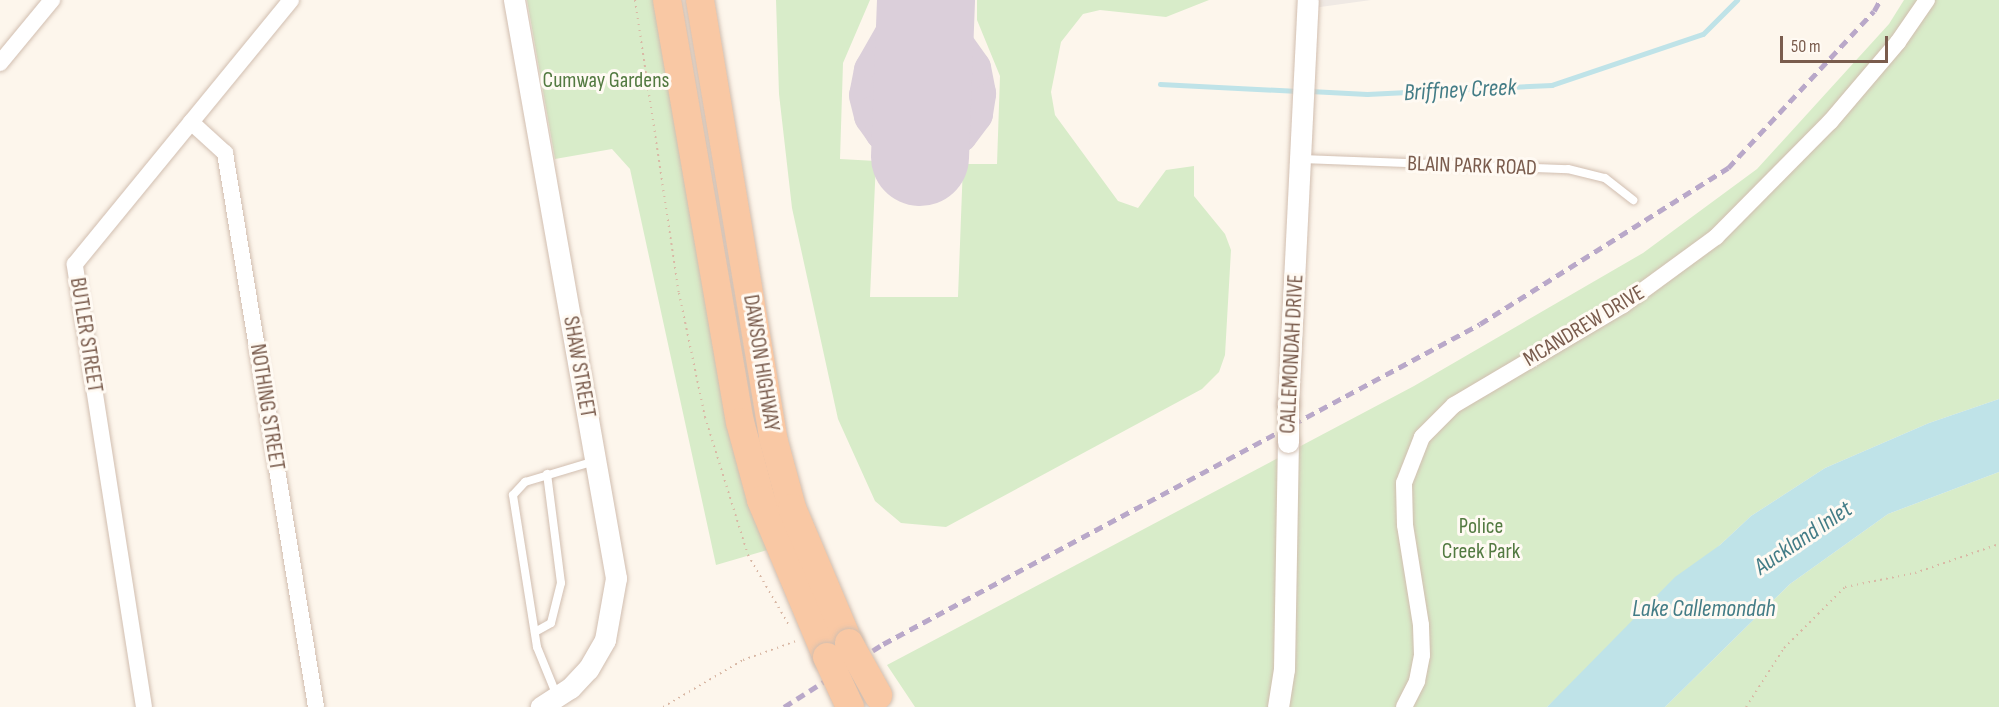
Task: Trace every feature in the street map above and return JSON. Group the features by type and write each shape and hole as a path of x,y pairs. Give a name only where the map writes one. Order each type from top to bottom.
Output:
{"highway":[{"name":"DAWSON HIGHWAY","path":"667,0 740,422 761,500 827,648 850,707"},
{"name":"DAWSON HIGHWAY","path":"700,0 773,438 827,648 881,701"}],"street":[{"path":"0,63 52,0"},
{"name":"BUTLER STREET","path":"144,707 75,264 291,0"},
{"name":"SHAW STREET","path":"514,0 616,578 605,640 588,669 549,702"},
{"name":"CALLEMONDAH DRIVE","path":"1278,707 1284,669 1288,404 1308,0"},
{"name":"MCANDREW DRIVE","path":"1404,707 1417,681 1422,655 1421,625 1405,525 1404,483 1422,437 1455,405 1623,305 1716,237 1830,122 1898,42 1927,0"},
{"name":"NOTHING STREET","path":"191,122 225,153 316,707"}],"lane":[{"name":"BLAIN PARK ROAD","path":"1301,159 1578,170 1610,180 1633,200"},
{"path":"549,702 513,495 520,485 547,474 595,461"},
{"path":"535,632 551,623 561,583 547,474"}],"path":[{"path":"635,0 679,292 705,417 747,555 794,631"},
{"path":"1746,707 1784,648 1845,587 1915,573 1999,544"},
{"path":"663,707 743,660 790,642 827,648"}],"shaded area":[{"path":"1313,0 1371,0 1313,8"}],"green space":[{"name":"Cumway Gardens","path":"527,0 656,0 771,549 716,565 630,169 612,149 555,159"},
{"path":"776,0 870,0 843,63 840,159 876,161 870,297 958,297 963,164 997,164 1000,76 977,20 977,0 1209,0 1166,17 1100,10 1083,14 1061,42 1051,92 1055,115 1118,201 1138,208 1166,170 1194,166 1194,196 1225,234 1231,250 1225,355 1219,372 1202,389 946,527 901,523 875,501 838,419 792,208 779,94"},
{"name":"Police Creek Park","path":"1904,0 1999,0 1999,399 1929,423 1825,468 1751,516 1547,707 915,707 887,665 1414,386 1643,253 1757,169 1889,24"},
{"path":"1999,472 1999,707 1665,707 1790,584 1888,514"}],"water":[{"name":"Lake Callemondah","path":"1999,399 1999,472 1888,514 1790,584 1665,707 1547,707 1675,577 1720,545 1751,516 1825,468 1929,423"}],"waterway":[{"name":"Briffney Creek","path":"1310,91 1367,94 1552,85 1703,34 1737,0"},
{"name":"Briffney Creek","path":"1160,84 1298,91"}],"taxiway":[{"path":"913,0 873,70 868,95 873,115 884,131 901,142 921,147 941,144 958,133 973,113 976,93 971,68 936,19 929,0"}],"runway":[{"path":"920,157 926,0"}],"railway":[{"path":"784,707 883,644 1480,324 1728,168 1874,11 1880,0"}],"water label":[{"name":"Auckland Inlet","path":"1803,538"}]}
